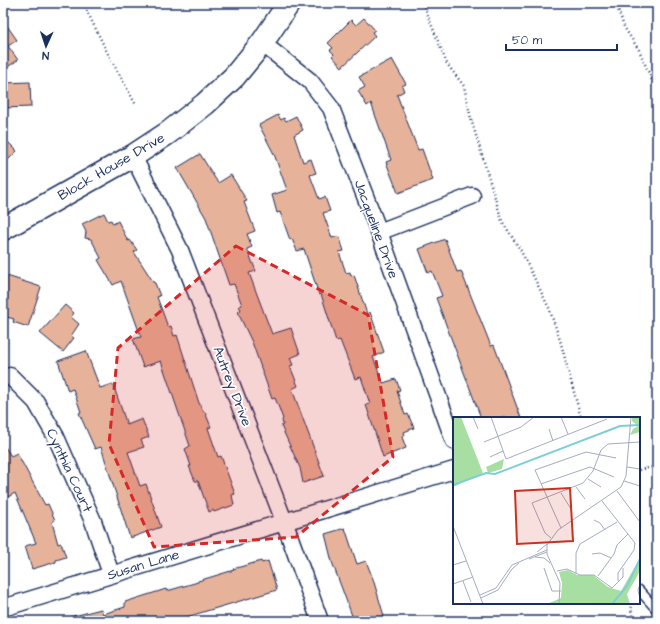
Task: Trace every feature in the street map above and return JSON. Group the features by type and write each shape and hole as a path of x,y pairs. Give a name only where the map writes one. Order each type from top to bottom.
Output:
{"street":[{"name":"Block House Drive","path":"3,229 132,156 168,133 205,104 234,77 262,43 289,3"},
{"name":"Jacqueline Drive","path":"262,43 310,81 331,108 453,438"},
{"name":"Autrey Drive","path":"132,156 180,250 284,521 320,621"},
{"path":"378,232 472,196"},
{"name":"Cynthia Court","path":"10,376 36,402 56,437 93,521 111,574"},
{"path":"284,521 453,470"},
{"name":"Susan Lane","path":"3,608 284,521"}],"lane":[{"path":"640,591 657,610"}],"path":[{"path":"83,3 107,52 136,105"},
{"path":"423,3 447,64 464,86 471,119 502,220 521,251 549,308 560,340 581,417"},
{"path":"616,3 624,27 639,50 657,92"},
{"path":"640,470 657,466"},
{"path":"633,604 631,609 634,621"}],"highlighted area":[{"path":"236,246 368,315 393,457 296,537 154,547 109,444 118,348"}],"building":[{"path":"364,18 375,30 372,32 375,36 342,67 332,56 334,54 330,50 333,48 328,43 351,20 356,25"},
{"path":"3,20 17,40 8,46 18,60 3,70"},
{"path":"392,59 406,84 402,86 404,91 397,95 418,150 422,149 433,180 398,193 386,162 391,160 371,103 367,106 358,91 365,87 359,77"},
{"path":"30,82 31,107 3,108 3,83"},
{"path":"278,115 281,120 284,118 286,121 296,116 303,130 294,135 303,162 311,159 316,173 310,175 319,199 325,197 330,211 323,213 332,238 339,236 344,251 339,252 346,273 350,272 351,276 354,275 367,314 370,312 384,352 373,357 383,383 396,379 400,390 397,391 405,415 408,414 414,428 404,432 405,435 402,437 406,448 383,457 366,405 370,404 361,377 355,379 340,340 336,341 321,294 319,295 304,249 297,251 292,239 290,240 280,212 277,213 272,195 287,190 274,154 259,125"},
{"path":"3,137 17,151 3,165"},
{"path":"200,154 218,183 231,175 247,201 244,202 255,231 247,234 252,247 247,249 256,271 249,273 272,334 291,328 300,354 290,358 293,365 290,366 298,386 292,389 324,476 303,483 300,468 281,426 283,425 283,419 279,408 275,398 272,399 252,342 240,317 238,311 241,310 239,306 242,305 234,284 229,285 206,218 177,168"},
{"path":"104,213 108,221 111,220 113,224 118,221 128,241 130,240 137,250 134,252 155,283 160,296 157,297 168,327 171,326 174,336 177,335 199,403 205,412 211,427 208,428 218,457 221,456 235,494 232,495 234,505 214,512 213,510 209,512 198,481 195,481 189,466 191,466 185,449 190,446 161,361 143,367 133,339 141,337 121,281 113,285 98,260 101,258 91,239 85,238 86,232 82,224"},
{"path":"445,239 457,272 461,271 491,346 494,345 521,417 481,417 436,298 442,296 432,271 428,273 419,249"},
{"path":"7,276 41,287 28,327 13,322 14,319 3,316 3,289"},
{"path":"65,305 74,313 71,317 79,324 71,336 74,338 63,352 40,333"},
{"path":"86,351 100,388 113,384 127,425 142,419 149,437 141,440 144,447 128,452 140,486 146,484 161,527 130,538 101,447 95,449 79,413 81,412 73,389 68,391 58,361"},
{"path":"3,444 11,456 17,453 45,505 48,504 55,520 52,522 58,544 61,543 66,557 56,560 56,562 32,569 25,546 36,543 15,493 8,497 3,487"},
{"path":"345,528 357,564 366,561 373,579 384,616 377,618 378,621 354,621 332,562 325,534"},
{"path":"261,561 262,563 268,561 277,590 173,621 160,621 158,617 145,621 70,621 70,617 101,609 103,614 125,607 125,602 166,589 167,591 198,582 234,570 233,569"}]}
